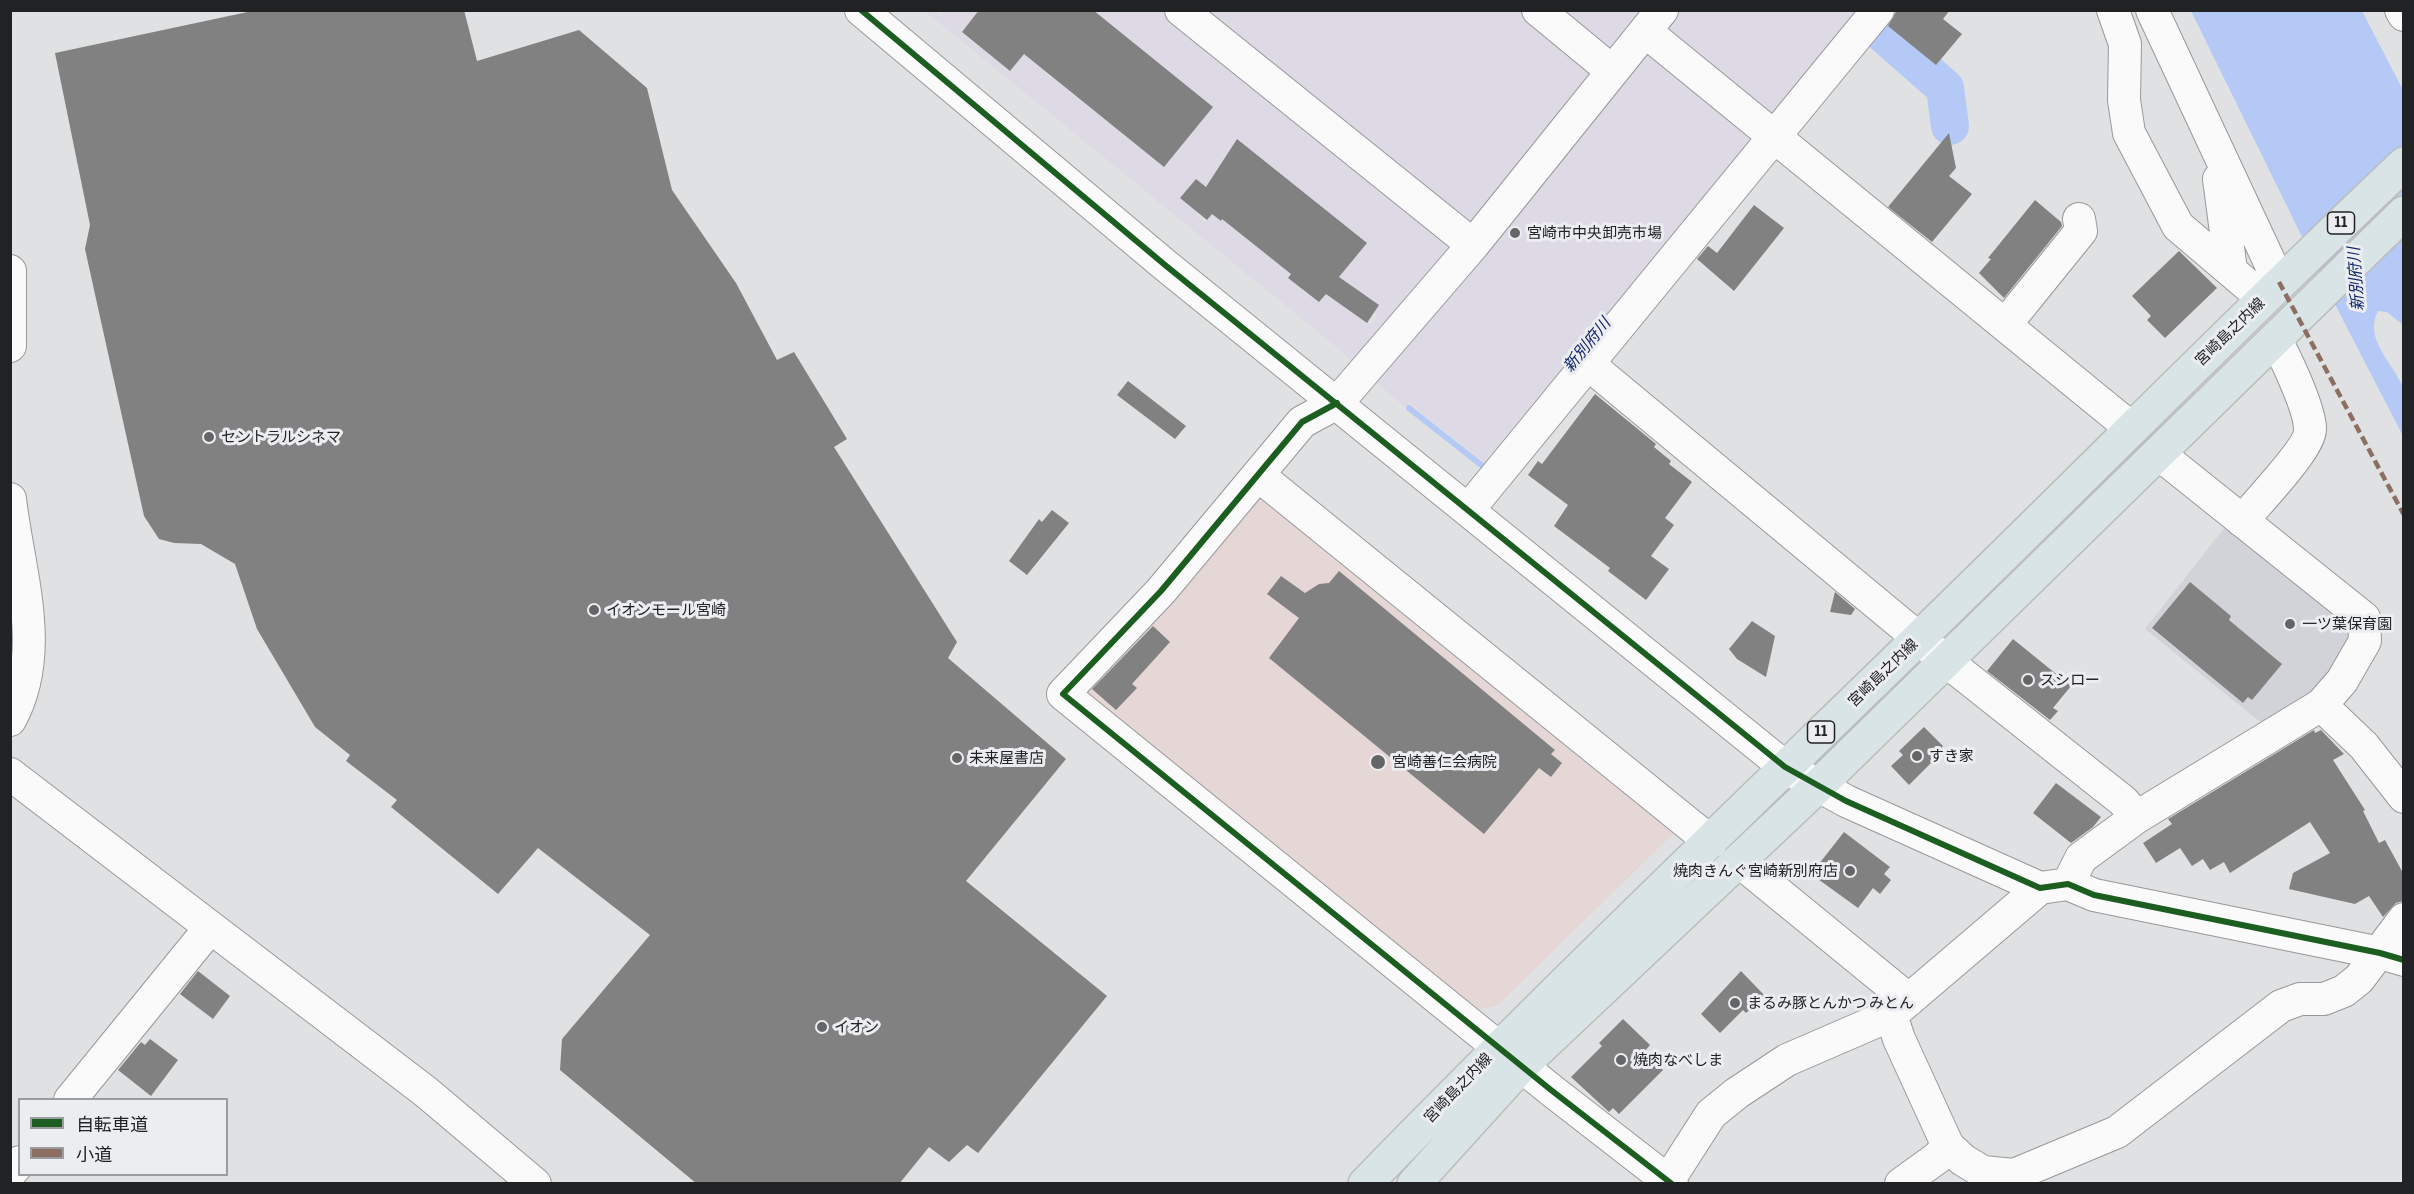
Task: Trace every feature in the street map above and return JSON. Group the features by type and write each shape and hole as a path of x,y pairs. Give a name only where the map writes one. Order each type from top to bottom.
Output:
{"main road":[{"name":"宮崎島之内線","path":"1414,1184 1510,1057 1711,842 2271,290 2403,164"},
{"name":"宮崎島之内線","path":"1365,1184 1739,861 2159,454 2403,213"}],"street":[{"path":"861,10 1165,265 1785,767 1846,801 1915,834 2054,886 2392,956"},
{"path":"1181,10 1473,246"},
{"path":"1538,10 1612,71"},
{"path":"1468,510 1878,10"},
{"path":"2113,10 2125,44 2124,100 2129,133 2178,226 2231,270 2271,290"},
{"path":"2152,10 2219,157 2271,290"},
{"path":"2401,10 2403,15"},
{"path":"2131,429 1774,136 1653,21 1473,246 1337,403 1302,422 1161,591 1063,694 1669,1183 1711,1114 1737,1093 1787,1060 1900,1008 2054,886 2080,858 2136,817 2321,705 2342,681 2365,641 2364,618 2159,454"},
{"path":"2219,157 2218,167 2231,270"},
{"path":"2005,325 2081,231 2079,219"},
{"path":"10,272 10,346"},
{"path":"2242,520 2305,446 2310,429 2290,365 2275,339"},
{"path":"1587,363 1946,661 2123,801 2136,817"},
{"path":"1258,475 1711,842"},
{"path":"10,499 23,578 29,650 25,680 10,720"},
{"path":"2321,705 2364,746 2403,797"},
{"path":"10,774 426,1092 535,1184"},
{"path":"1739,861 1900,1008 1899,1039 1948,1146 1983,1172 2022,1178 2117,1131 2281,1006 2300,999 2324,999 2344,991 2392,956 2403,919"},
{"path":"72,1098 210,928"},
{"path":"1901,1184 1937,1158 1948,1146"}],"shaded area":[{"name":"宮崎市中央卸売市場","path":"925,11 934,11 942,17 945,11 979,11 962,33 1010,71 1032,43 1092,11 1044,71 1164,167 1212,107 1093,11 1862,11 1484,462 1409,403 1405,407 1340,350","holes":["1212,195 1367,243 1319,302 1288,278 1291,274 1222,219 1220,221 1212,214 1205,222 1196,215","1360,292 1379,305 1374,313 1378,316 1371,325 1349,310"]},
{"name":"宮崎善仁会病院","path":"1257,490 1677,830 1498,1005 1473,1011 1078,694"},
{"name":"一ツ葉保育園","path":"2228,523 2355,631 2320,690 2264,725 2145,629","holes":["2185,588 2219,606 2231,616 2226,623 2237,626 2280,662 2243,703 2152,629"]}],"water":[{"path":"2191,11 2362,11 2403,90 2403,325 2387,312 2378,311 2374,322 2374,332 2377,342 2403,388 2405,405 2403,436 2341,316"}],"building":[{"name":"イオンモール宮崎","path":"257,10 464,10 477,61 579,30 647,88 672,190 736,283 777,360 794,352 847,439 834,447 957,642 948,658 1066,759 966,881 1107,996 978,1153 967,1145 949,1162 929,1147 899,1184 697,1184 560,1070 562,1039 650,935 538,848 498,894 391,807 397,800 346,761 350,755 315,727 257,629 235,564 201,544 174,543 159,539 144,516 85,249 90,225 55,53"},
{"path":"979,10 1093,10 1213,107 1164,167 1024,54 1010,71 962,32"},
{"path":"1897,10 1950,10 1943,19 1962,34 1936,65 1888,26"},
{"path":"1949,133 1956,168 1949,176 1972,194 1932,242 1888,207"},
{"path":"1237,139 1367,243 1339,277 1379,305 1367,323 1326,294 1319,302 1288,278 1291,274 1222,219 1221,221 1212,214 1207,220 1180,198 1196,179 1206,187"},
{"path":"2035,200 2061,222 2062,226 2004,298 1979,273 1991,259 1988,258"},
{"path":"1754,205 1784,228 1734,291 1697,259 1708,246 1717,253"},
{"path":"2179,251 2217,288 2165,338 2147,320 2151,316 2132,296"},
{"path":"1128,381 1186,426 1175,439 1117,395"},
{"path":"1595,394 1656,444 1654,447 1671,461 1669,464 1692,482 1665,518 1674,525 1651,556 1669,569 1646,600 1608,571 1610,568 1554,526 1568,505 1528,475 1538,461 1542,464"},
{"path":"1052,510 1069,523 1027,575 1009,561 1039,519 1042,522"},
{"path":"1339,571 1555,750 1551,754 1562,763 1551,777 1539,768 1484,834 1269,658 1299,618 1267,594 1281,576 1305,593 1319,584 1329,583"},
{"path":"2190,582 2231,616 2229,620 2282,664 2252,700 2248,697 2243,703 2152,628"},
{"path":"1835,592 1855,609 1851,615 1830,612"},
{"path":"1752,621 1775,636 1766,677 1737,659 1729,649"},
{"path":"1153,626 1170,642 1132,684 1137,688 1116,710 1092,689"},
{"name":"スシロー","path":"2013,639 2071,686 2053,708 2058,711 2050,720 1987,671"},
{"name":"すき家","path":"1924,727 1943,746 1931,757 1934,760 1909,785 1891,766 1903,755 1899,751"},
{"path":"2314,730 2315,733 2321,730 2344,754 2333,760 2365,810 2363,811 2379,843 2385,840 2403,873 2403,901 2396,903 2383,917 2369,896 2355,904 2289,889 2293,873 2330,853 2310,822 2230,873 2224,862 2210,870 2203,859 2192,866 2180,848 2156,863 2143,843 2172,824 2168,819"},
{"path":"2056,783 2101,817 2093,827 2071,843 2033,813"},
{"name":"焼肉きんぐ宮崎新別府店","path":"1844,832 1890,867 1884,874 1891,880 1880,894 1873,888 1858,908 1811,874"},
{"path":"198,971 230,996 213,1019 180,994"},
{"name":"まるみ豚とんかつ みとん","path":"1741,971 1765,996 1746,1013 1743,1010 1720,1033 1701,1014"},
{"name":"焼肉なべしま","path":"1623,1019 1650,1045 1645,1051 1663,1070 1619,1114 1613,1108 1609,1112 1571,1077 1602,1046 1599,1043"},
{"path":"150,1039 178,1060 151,1096 118,1070 141,1042 145,1045"}],"waterway":[{"name":"新別府川","path":"1879,30 1945,88 1950,126"},
{"name":"新別府川","path":"1409,408 1485,468 1488,464"}],"marked path":[{"path":"2279,282 2404,515"}],"cycle path":[{"path":"861,10 1165,265 1785,767 1846,801 2040,888 2068,884 2094,895 2380,953 2404,960"},
{"path":"1337,403 1302,422 1161,591 1063,694 1551,1090 1672,1184"}],"place":[{"name":"宮崎市中央卸売市場","path":"1515,233"},
{"name":"セントラルシネマ","path":"209,437"},
{"name":"イオンモール宮崎","path":"594,610"},
{"name":"一ツ葉保育園","path":"2290,624"},
{"name":"スシロー","path":"2028,680"},
{"name":"すき家","path":"1917,756"},
{"name":"未来屋書店","path":"957,758"},
{"name":"宮崎善仁会病院","path":"1378,762"},
{"name":"焼肉きんぐ宮崎新別府店","path":"1850,871"},
{"name":"まるみ豚とんかつ みとん","path":"1735,1003"},
{"name":"イオン","path":"822,1027"},
{"name":"焼肉なべしま","path":"1621,1060"}]}
